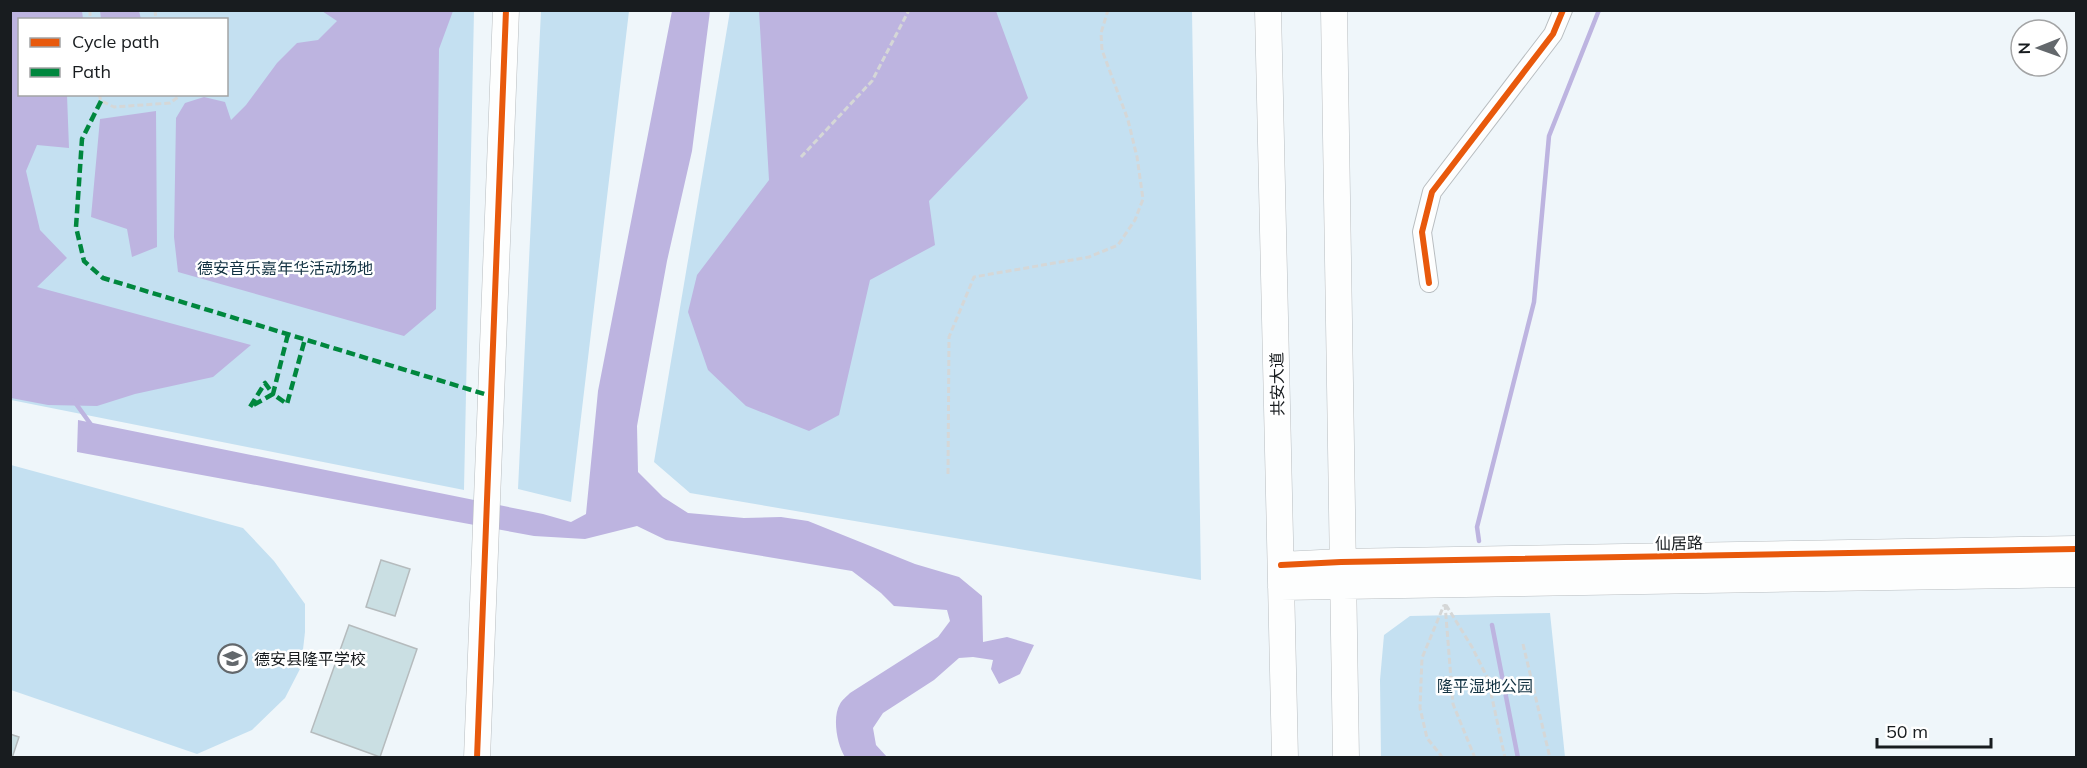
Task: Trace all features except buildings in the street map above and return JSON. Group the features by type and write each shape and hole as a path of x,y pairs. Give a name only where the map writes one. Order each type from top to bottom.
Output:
{"street":[{"path":"477,758 506,10"},
{"name":"共安大道","path":"1268,10 1285,758"},
{"path":"1334,10 1346,758"},
{"path":"1429,283 1422,231 1432,192 1553,34 1563,10"},
{"name":"仙居路","path":"1281,576 2076,549"},
{"name":"仙居路","path":"1342,574 2076,574"}],"path":[{"path":"801,158 872,81 909,10"},
{"path":"948,474 949,338 974,277 1089,257 1118,245 1135,220 1143,199 1137,157 1128,120 1102,50 1101,33 1108,10"},
{"path":"100,96 101,101 114,107 171,104 180,96"},
{"path":"1443,758 1427,738 1420,708 1422,658 1444,603"},
{"path":"1444,603 1453,704 1475,758"},
{"path":"1444,603 1472,647 1488,680 1505,758"},
{"path":"1523,644 1550,758"}],"green space":[{"name":"德安音乐嘉年华活动场地","path":"10,11 474,11 464,490 11,400"},
{"path":"541,11 629,11 571,502 518,489"},
{"path":"730,11 1192,11 1201,580 690,493 654,462"},
{"path":"11,465 243,528 274,561 305,604 301,667 285,698 252,730 197,754 11,690"},
{"name":"隆平湿地公园","path":"1550,613 1565,757 1381,757 1380,680 1384,635 1410,616"}],"shaded area":[{"path":"10,11 82,11 83,18 18,18 18,96 67,96 69,148 37,145 26,171 40,230 67,258 37,287 251,345 213,377 135,394 97,406 48,405 11,398"},
{"path":"100,11 139,11 141,18 101,18"},
{"path":"322,11 453,11 439,49 436,309 404,336 178,272 174,237 176,118 185,103 204,97 225,102 231,120 246,105 277,63 297,43 318,40 337,21"},
{"path":"672,11 710,11 692,151 667,261 637,426 638,472 663,497 688,513 744,518 781,517 808,521 915,564 959,577 982,596 983,642 1007,637 1034,645 1020,674 999,684 991,669 993,660 973,657 959,658 934,680 883,713 873,728 876,745 887,757 845,757 837,731 836,716 840,704 850,693 938,637 950,621 947,610 894,606 852,571 666,540 637,526 585,539 534,536 77,452 78,420 543,514 571,522 586,514 598,391"},
{"path":"759,11 996,11 1028,98 929,201 935,245 870,280 839,415 809,431 746,406 708,370 688,312 697,275 769,180"},
{"path":"156,111 157,247 132,257 127,229 91,217 100,119"}],"waterway":[{"path":"1479,541 1477,527 1534,302 1549,136 1599,10"},
{"path":"74,401 92,426"},
{"path":"1492,625 1518,758"}],"marked path":[{"path":"101,101 82,139 76,227 84,261 103,278 491,396"},
{"path":"288,334 273,394 265,383 250,407 273,394 287,404 305,339"}],"cycle path":[{"path":"477,758 506,10"},
{"path":"1429,283 1422,232 1432,192 1553,34 1563,10"},
{"path":"1281,565 2076,549"}],"place":[{"name":"德安县隆平学校","path":"233,659"}]}
